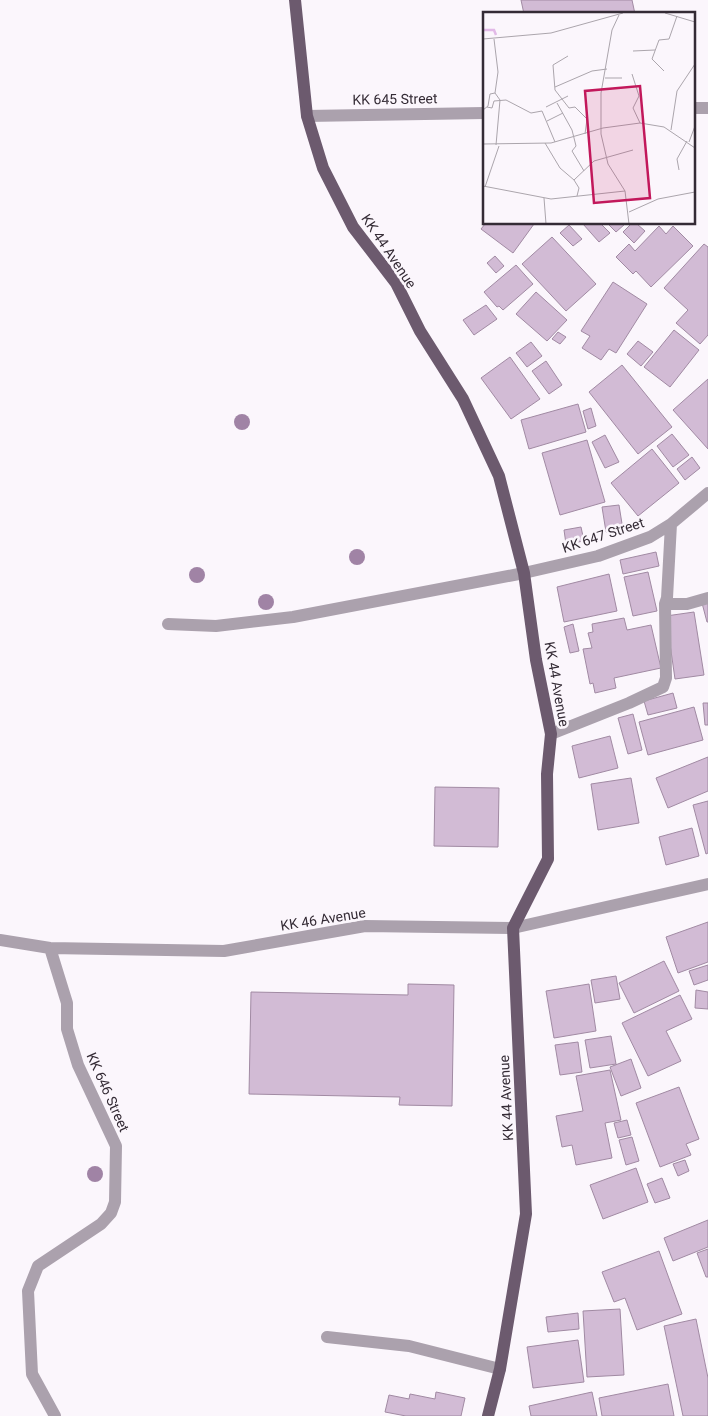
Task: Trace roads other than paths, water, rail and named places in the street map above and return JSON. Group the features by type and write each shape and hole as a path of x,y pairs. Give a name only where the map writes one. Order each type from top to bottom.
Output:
{"main road":[{"name":"KK 44 Avenue","path":"295,0 307,116 323,168 353,227 396,283 420,331 462,399 499,476 524,573 536,660 551,734 547,774 548,859 513,928 526,1214 500,1369 488,1416"}],"street":[{"name":"KK 645 Street","path":"307,116 483,113"},
{"name":"KK 647 Street","path":"168,624 216,626 293,617 524,573 598,556 650,538 671,524 708,493"},
{"path":"551,734 629,703 663,687 666,678 665,604 667,598 671,524"},
{"path":"665,604 687,604 708,598"},
{"name":"KK 46 Avenue","path":"0,940 50,948 224,951 365,926 513,928 708,884"},
{"name":"KK 646 Street","path":"50,948 67,1003 67,1029 78,1065 116,1146 115,1202 111,1213 101,1224 38,1266 28,1291 32,1374 55,1416"},
{"path":"327,1337 409,1346 500,1369"}]}
